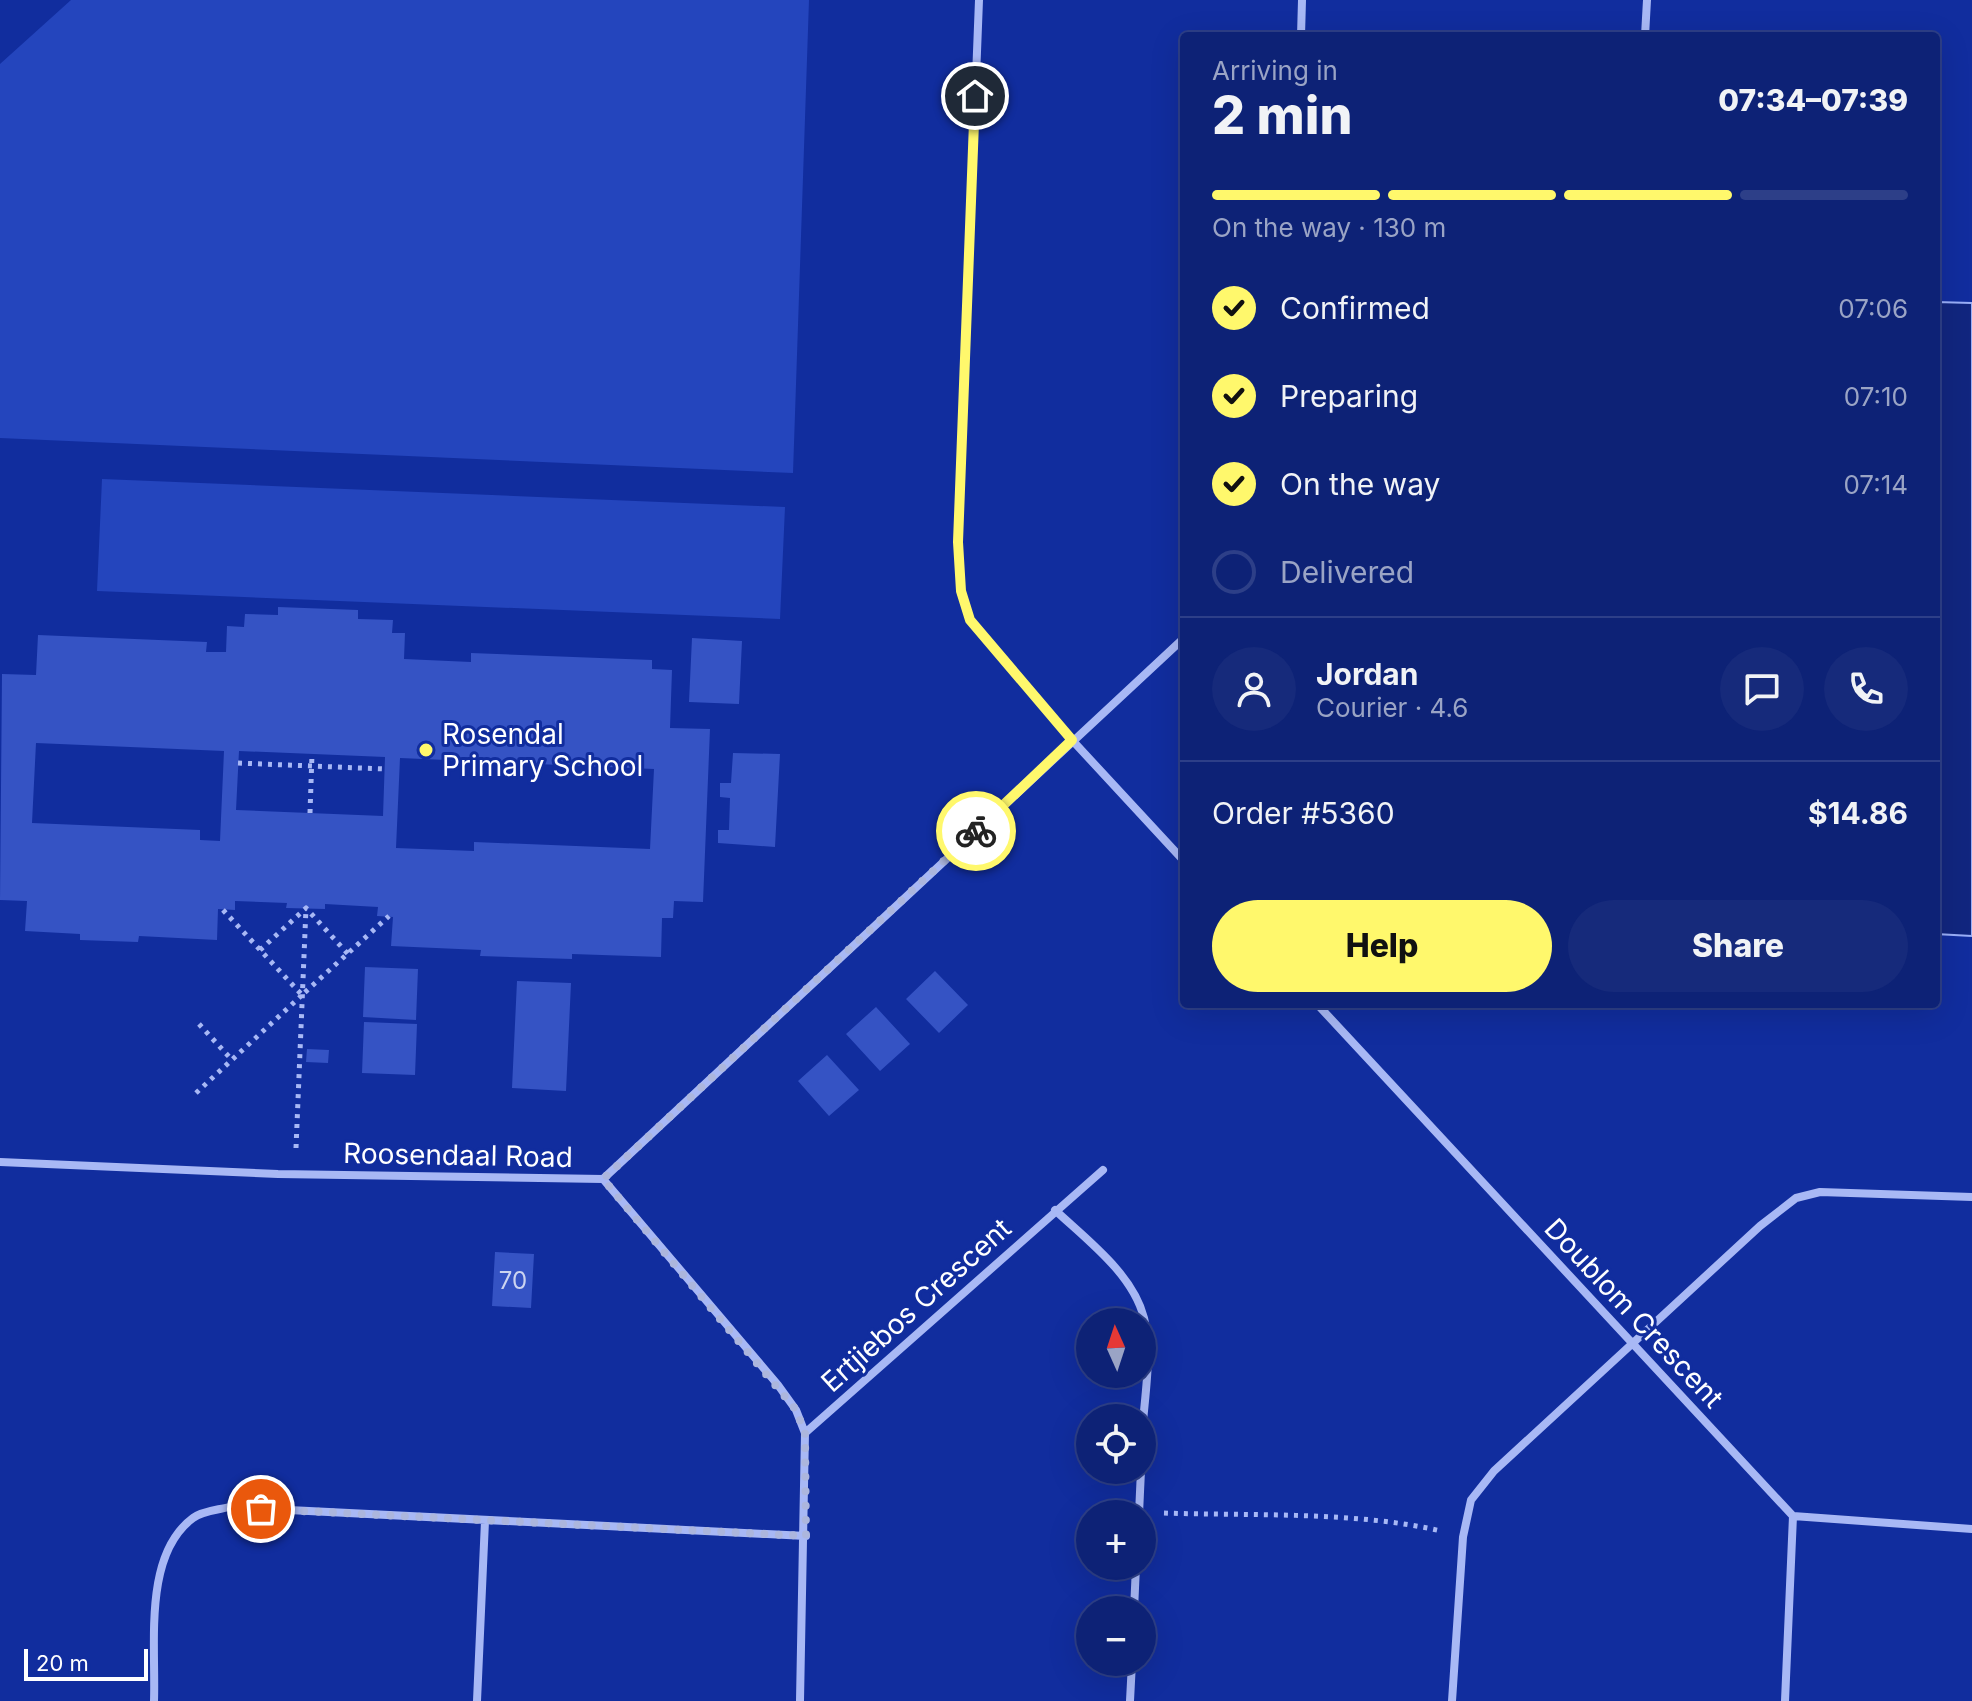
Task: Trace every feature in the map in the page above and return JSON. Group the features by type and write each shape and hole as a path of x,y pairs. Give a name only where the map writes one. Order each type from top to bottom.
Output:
{"street":[{"path":"979,0 958,542 960,579 970,620 1072,740 1180,857"},
{"path":"1301,32 1302,0"},
{"path":"1645,32 1647,0"},
{"name":"Roosendaal Road","path":"0,1162 278,1174 603,1179 1180,642"},
{"name":"Doublom Crescent","path":"1321,1008 1793,1516"},
{"name":"Ertjiebos Crescent","path":"805,1433 1103,1170"},
{"path":"603,1179 778,1385 796,1410 805,1433 806,1536 800,1701"},
{"path":"1452,1701 1463,1537 1471,1500 1482,1484 1760,1226 1796,1198 1820,1192 1972,1197"},
{"path":"1055,1210 1126,1283 1138,1303 1146,1337 1143,1404"},
{"path":"154,1701 158,1570 176,1534 196,1515 229,1507 806,1536"},
{"path":"1785,1701 1793,1516 1972,1529"},
{"path":"477,1701 485,1521"},
{"path":"1130,1701 1131,1676"}],"path":[{"path":"310,813 312,754"},
{"path":"238,763 385,769"},
{"path":"260,950 306,908"},
{"path":"306,908 348,954"},
{"path":"296,1148 306,908"},
{"path":"223,910 302,995"},
{"path":"196,1093 389,916"},
{"path":"199,1024 232,1060"},
{"path":"1156,1514 1414,1525 1463,1537"}],"shaded area":[{"path":"71,0 809,0 793,473 0,438 0,64"},
{"path":"1940,302 1972,303 1972,936 1940,934"},
{"path":"102,479 785,507 780,619 97,591"}],"building":[{"path":"278,607 358,610 358,619 393,620 392,633 405,633 404,659 471,662 471,653 652,660 652,669 672,670 670,728 710,729 703,902 674,901 673,918 662,918 661,957 572,954 572,959 480,956 481,950 391,946 393,917 377,916 378,907 325,904 325,909 286,908 287,903 235,901 235,910 218,909 217,940 139,936 138,942 80,940 80,934 25,931 27,901 0,900 2,674 36,675 38,635 207,642 206,652 226,652 227,626 244,627 245,614 278,615","holes":["36,743 224,751 220,841 200,840 200,830 32,823","239,751 385,757 383,816 236,810","400,758 654,769 650,849 474,842 474,851 396,848"]},
{"path":"692,638 742,641 739,704 689,702"},
{"path":"733,753 780,754 775,847 718,843 718,830 729,830 730,798 720,797 720,783 731,783"},
{"path":"365,967 418,969 416,1020 363,1017"},
{"path":"935,971 968,1005 939,1033 906,999"},
{"path":"517,981 571,983 566,1091 512,1088"},
{"path":"876,1007 910,1044 880,1071 846,1034"},
{"path":"364,1022 417,1024 415,1075 362,1073"},
{"path":"307,1049 329,1050 328,1063 306,1062"},
{"path":"827,1055 859,1090 829,1116 798,1081"},
{"path":"495,1252 534,1254 531,1308 492,1306"}],"way so far":[{"path":"261,1509 806,1536 805,1433 796,1410 603,1179 976,831"}],"place":[{"name":"Rosendal Primary School","path":"426,750"}],"route":[{"path":"975,96 958,542 961,591 970,620 1072,740 976,831"}]}
